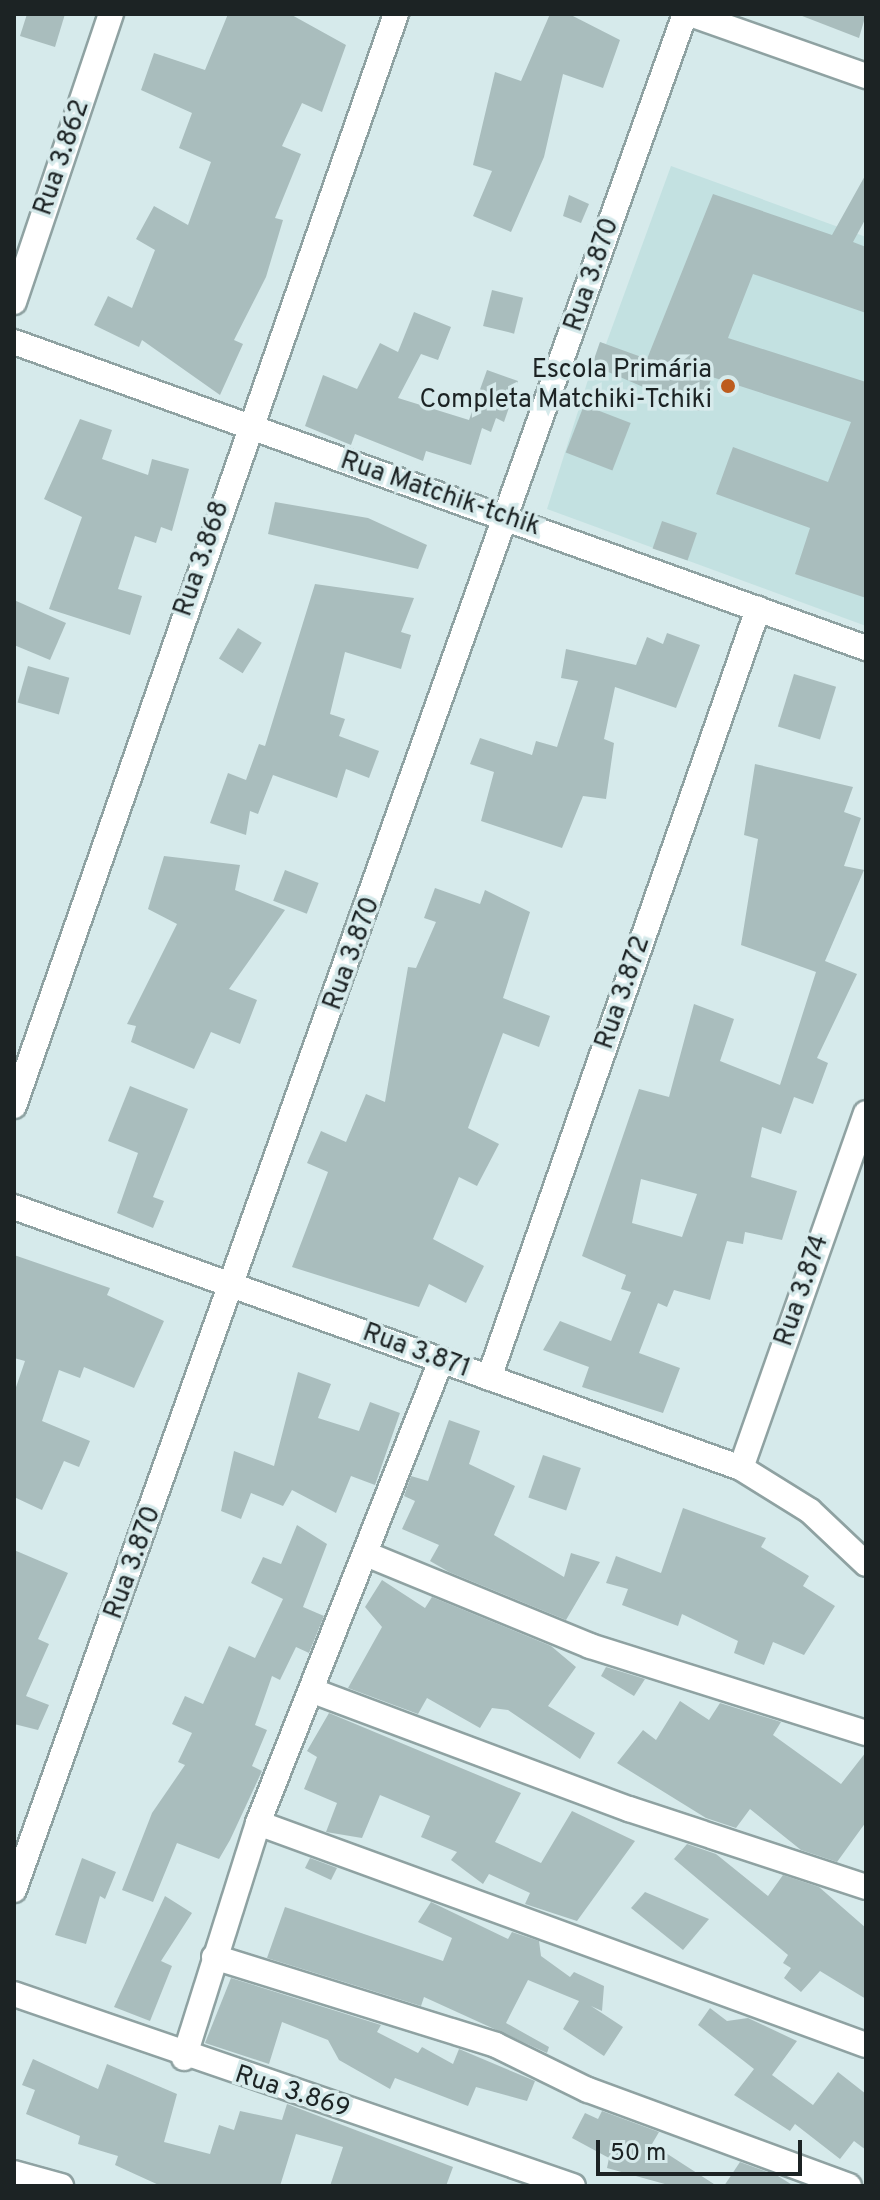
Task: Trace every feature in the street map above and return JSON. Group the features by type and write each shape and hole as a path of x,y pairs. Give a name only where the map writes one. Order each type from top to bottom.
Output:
{"street":[{"name":"Rua 3.862","path":"14,302 111,14"},
{"name":"Rua 3.868","path":"14,1106 248,429 396,14"},
{"path":"687,14 866,76"},
{"name":"Rua 3.870","path":"14,1890 235,1287 687,14"},
{"name":"Rua Matchik-tchik","path":"14,342 248,429 507,518 866,648"},
{"name":"Rua 3.872","path":"489,1378 758,609"},
{"name":"Rua 3.874","path":"741,1468 866,1113"},
{"name":"Rua 3.871","path":"14,1207 741,1468 810,1511 866,1564"},
{"path":"184,2058 258,1823 313,1691 441,1360"},
{"path":"366,1554 590,1646 866,1733"},
{"path":"313,1691 629,1809 866,1887"},
{"path":"258,1823 487,1901 567,1939 866,2045"},
{"path":"214,1957 496,2045 588,2090 849,2186"},
{"name":"Rua 3.869","path":"14,1994 184,2058 573,2186"},
{"path":"14,2173 61,2186"}],"shaded area":[{"name":"Escola Primária Completa Matchiki-Tchiki","path":"671,166 866,237 866,626 547,509 600,342 606,344"}],"building":[{"path":"27,14 65,14 55,47 20,36"},
{"path":"228,14 290,14 346,45 322,112 302,103 282,146 301,154 275,218 283,220 266,277 234,340 243,344 220,395 142,340 139,347 94,325 108,296 132,308 155,250 136,239 154,206 188,225 211,162 179,148 192,113 141,90 154,53 205,70"},
{"path":"550,14 569,14 620,40 603,88 563,74 544,157 511,232 473,216 492,171 473,165 495,72 521,81"},
{"path":"797,14 866,14 859,38"},
{"path":"866,174 866,218 853,242 866,247 866,313 753,274 728,338 866,382 866,598 795,574 810,528 716,494 733,447 828,482 851,422 712,377 699,411 592,365 600,342 647,359 713,194 832,235"},
{"path":"569,195 589,204 581,223 563,216"},
{"path":"492,290 523,298 514,334 483,326"},
{"path":"414,312 451,327 438,360 421,354 398,398 469,420 487,370 518,381 504,422 496,418 491,432 482,428 471,465 426,451 423,461 355,434 351,445 305,426 323,375 357,389 380,343 398,352"},
{"path":"584,405 631,423 612,471 566,453"},
{"path":"80,419 112,430 102,459 148,475 152,459 189,469 172,531 161,527 156,543 135,536 118,589 142,596 130,635 49,609 82,517 44,499"},
{"path":"275,502 368,518 427,545 418,569 268,534"},
{"path":"662,521 697,533 688,560 653,548"},
{"path":"315,584 414,598 401,632 411,635 401,669 345,652 330,714 345,719 339,736 379,751 369,778 346,769 337,798 273,775 258,814 250,811 246,835 210,823 228,773 246,780 259,744 265,746"},
{"path":"14,600 66,623 50,660 14,645"},
{"path":"238,628 262,643 243,673 219,659"},
{"path":"667,633 700,645 676,708 615,687 604,739 614,743 606,799 583,796 562,848 481,821 494,772 470,764 480,738 532,755 536,741 557,747 578,681 561,678 566,649 636,665 647,637 663,644"},
{"path":"28,666 69,678 59,714 18,703"},
{"path":"794,674 836,687 820,739 778,727"},
{"path":"755,764 853,787 844,812 861,818 844,866 864,870 825,961 857,974 817,1058 828,1063 813,1104 794,1097 781,1134 762,1127 751,1177 797,1191 782,1240 745,1232 743,1244 727,1241 710,1300 674,1290 667,1307 658,1303 639,1353 680,1368 663,1413 582,1387 589,1367 543,1350 560,1321 611,1341 631,1292 621,1289 626,1275 582,1256 639,1089 669,1097 694,1004 734,1019 720,1061 780,1085 816,972 741,945 758,839 744,835","holes":["641,1179 697,1194 682,1237 632,1223"]},
{"path":"164,856 240,865 235,890 285,910 229,989 257,1000 240,1044 211,1032 194,1069 131,1042 136,1026 127,1024 177,924 148,909"},
{"path":"285,870 319,883 307,914 273,901"},
{"path":"435,888 480,904 485,890 530,912 503,998 550,1016 539,1047 503,1033 468,1128 499,1144 477,1186 459,1177 433,1239 484,1266 466,1303 429,1284 419,1307 292,1267 328,1172 307,1163 321,1131 346,1142 366,1094 385,1102 408,967 416,968 436,922 424,918"},
{"path":"130,1086 188,1109 153,1197 164,1201 153,1228 117,1213 138,1153 108,1141"},
{"path":"14,1255 110,1288 107,1295 164,1321 134,1388 84,1367 80,1378 59,1370 42,1421 90,1441 79,1467 64,1461 42,1510 14,1497 14,1393 25,1361 14,1358"},
{"path":"298,1372 331,1384 318,1418 359,1431 370,1402 400,1413 375,1485 351,1476 336,1513 292,1490 283,1506 251,1493 241,1519 221,1511 234,1451 274,1466"},
{"path":"449,1420 480,1431 469,1464 515,1486 494,1535 564,1577 571,1553 600,1562 566,1620 449,1572 430,1561 439,1545 402,1529 415,1501 404,1496 411,1476 428,1481"},
{"path":"543,1455 581,1468 566,1511 528,1498"},
{"path":"683,1508 766,1538 761,1547 809,1576 803,1586 835,1606 804,1655 773,1642 764,1665 734,1653 738,1641 682,1614 678,1626 622,1605 628,1589 606,1583 616,1556 661,1573"},
{"path":"297,1525 327,1544 303,1607 324,1616 309,1653 296,1647 280,1680 272,1676 255,1725 267,1730 252,1766 262,1771 230,1840 219,1859 177,1843 153,1902 122,1890 152,1813 185,1765 178,1762 192,1733 172,1724 185,1696 203,1704 229,1646 255,1658 283,1599 251,1583 263,1557 281,1564"},
{"path":"14,1550 68,1573 38,1639 49,1644 26,1696 49,1705 38,1730 14,1724"},
{"path":"382,1580 425,1608 432,1597 551,1646 576,1667 548,1706 595,1733 580,1759 508,1710 492,1708 480,1728 427,1698 418,1714 348,1688 382,1627 365,1607"},
{"path":"606,1667 645,1679 634,1696 601,1676"},
{"path":"680,1701 709,1720 720,1703 781,1722 773,1735 841,1784 866,1752 866,1822 837,1862 801,1850 750,1809 736,1828 706,1818 617,1763 643,1730 656,1740"},
{"path":"329,1713 521,1793 495,1842 541,1863 572,1811 635,1841 577,1921 525,1904 530,1893 489,1874 483,1884 451,1860 457,1852 421,1837 430,1816 380,1795 362,1838 326,1832 337,1803 304,1789 317,1757 307,1751"},
{"path":"687,1844 716,1854 768,1896 783,1875 819,1887 866,1928 866,1999 820,1971 801,1992 784,1978 791,1968 783,1963 788,1955 674,1859"},
{"path":"82,1858 116,1872 105,1899 100,1896 86,1944 55,1935"},
{"path":"310,1858 337,1868 331,1880 305,1868"},
{"path":"645,1892 709,1919 683,1950 631,1908"},
{"path":"165,1896 192,1913 161,1961 172,1966 150,2021 114,2007"},
{"path":"431,1902 508,1939 512,1932 539,1941 541,1956 570,1977 574,1972 604,1986 602,2011 591,2006 623,2027 604,2056 563,2029 579,2001 528,1980 506,2023 549,2047 547,2053 424,1997 421,2006 267,1958 285,1907 443,1961 452,1938 418,1922"},
{"path":"231,1978 381,2025 377,2032 418,2053 422,2047 453,2064 459,2049 535,2081 527,2101 476,2087 468,2106 395,2078 390,2089 339,2060 328,2040 282,2022 269,2064 205,2043"},
{"path":"710,2008 727,2021 748,2018 797,2041 772,2075 813,2105 838,2072 866,2094 866,2150 854,2141 840,2159 795,2124 790,2131 734,2095 754,2069 698,2025"},
{"path":"33,2059 98,2089 107,2064 177,2094 164,2142 210,2154 219,2125 234,2130 240,2111 282,2120 287,2104 453,2167 446,2186 330,2186 343,2147 296,2134 280,2186 161,2186 115,2165 118,2156 78,2144 80,2136 26,2114 35,2090 22,2085"},
{"path":"602,2111 659,2132 652,2144 717,2186 672,2186 607,2168 609,2158 572,2138 585,2113 598,2119"},
{"path":"740,2162 778,2176 794,2186 724,2186"}],"place":[{"name":"Escola Primária Completa Matchiki-Tchiki","path":"728,386"}]}
